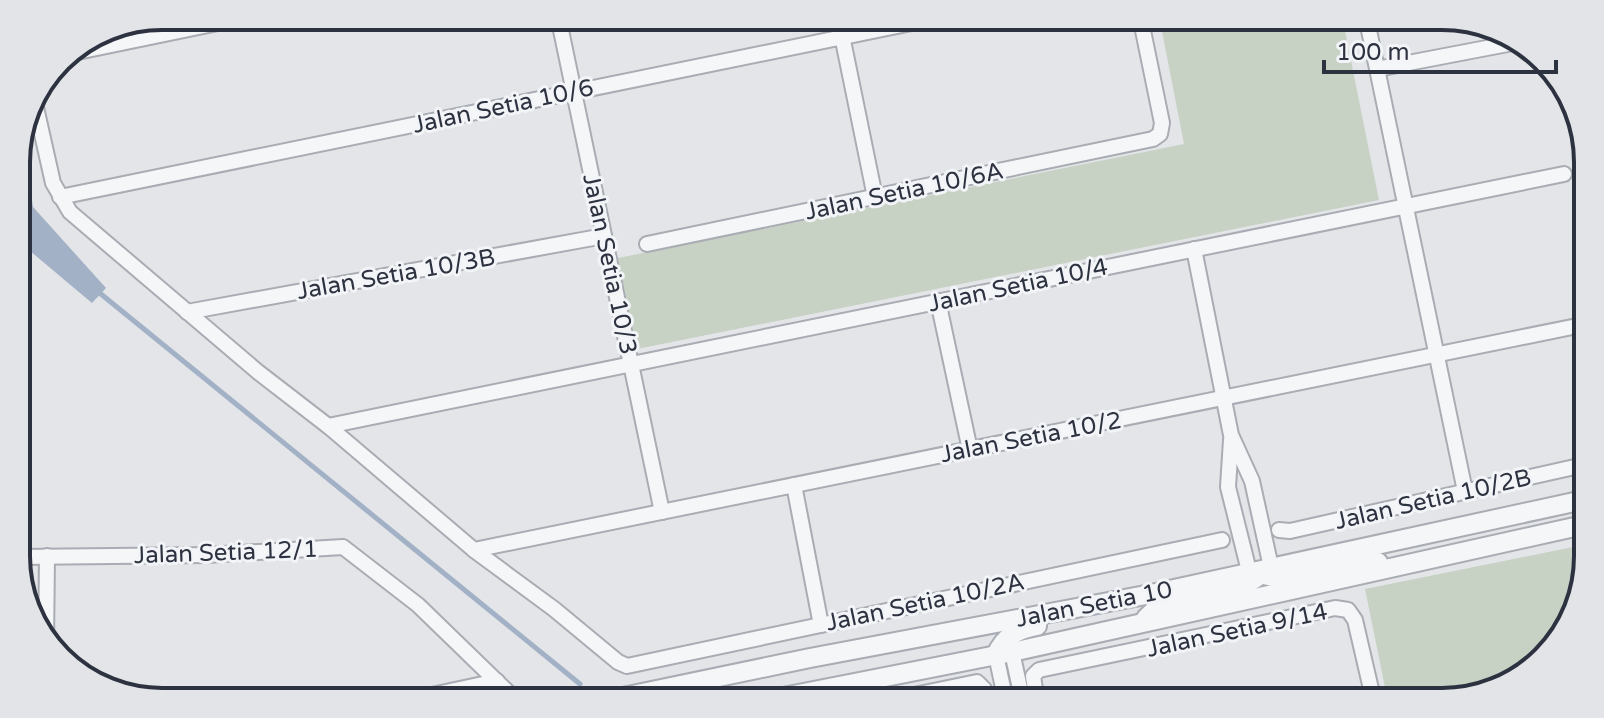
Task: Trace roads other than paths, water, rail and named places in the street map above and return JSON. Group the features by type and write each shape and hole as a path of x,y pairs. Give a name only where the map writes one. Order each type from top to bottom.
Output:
{"street":[{"path":"96,48 184,30"},
{"name":"Jalan Setia 10/3","path":"561,30 662,512"},
{"path":"841,30 875,197"},
{"name":"Jalan Setia 10/6","path":"60,197 877,30"},
{"name":"Jalan Setia 10/6A","path":"647,244 1153,139 1160,134 1162,123 1143,30"},
{"path":"1369,30 1465,491"},
{"path":"1377,69 1502,45"},
{"path":"38,117 53,183 70,212 474,550"},
{"name":"Jalan Setia 10/4","path":"328,426 1564,174"},
{"name":"Jalan Setia 10/3B","path":"187,312 604,236"},
{"path":"1194,249 1231,435 1252,481 1260,571"},
{"path":"938,301 970,450"},
{"name":"Jalan Setia 10/2","path":"474,550 1574,327"},
{"path":"1231,435 1228,487 1260,571 1282,579 1372,562 1394,562 1404,567"},
{"name":"Jalan Setia 10/2B","path":"1279,530 1290,531 1574,467"},
{"path":"794,485 821,625"},
{"name":"Jalan Setia 10","path":"666,688 1151,594 1574,502"},
{"name":"Jalan Setia 10","path":"824,688 1141,624 1574,527"},
{"name":"Jalan Setia 10/2A","path":"474,550 627,666 1222,540"},
{"name":"Jalan Setia 12/1","path":"30,557 206,555 343,547 418,605 504,688"},
{"path":"46,619 47,556"},
{"path":"1141,624 1151,612 1171,603 1243,586 1260,571"},
{"path":"1005,688 1003,650 1024,628 1111,610 1151,594"},
{"name":"Jalan Setia 9/14","path":"1035,688 1033,676 1039,670 1335,608 1348,610 1355,620 1371,688"},
{"path":"857,651 981,636 1003,650 1018,688"},
{"path":"464,688 497,681"},
{"path":"948,688 977,682 983,688"}],"water":[{"path":"30,188 33,207 106,288 92,303 30,251"}],"waterway":[{"path":"96,290 580,684"}]}
